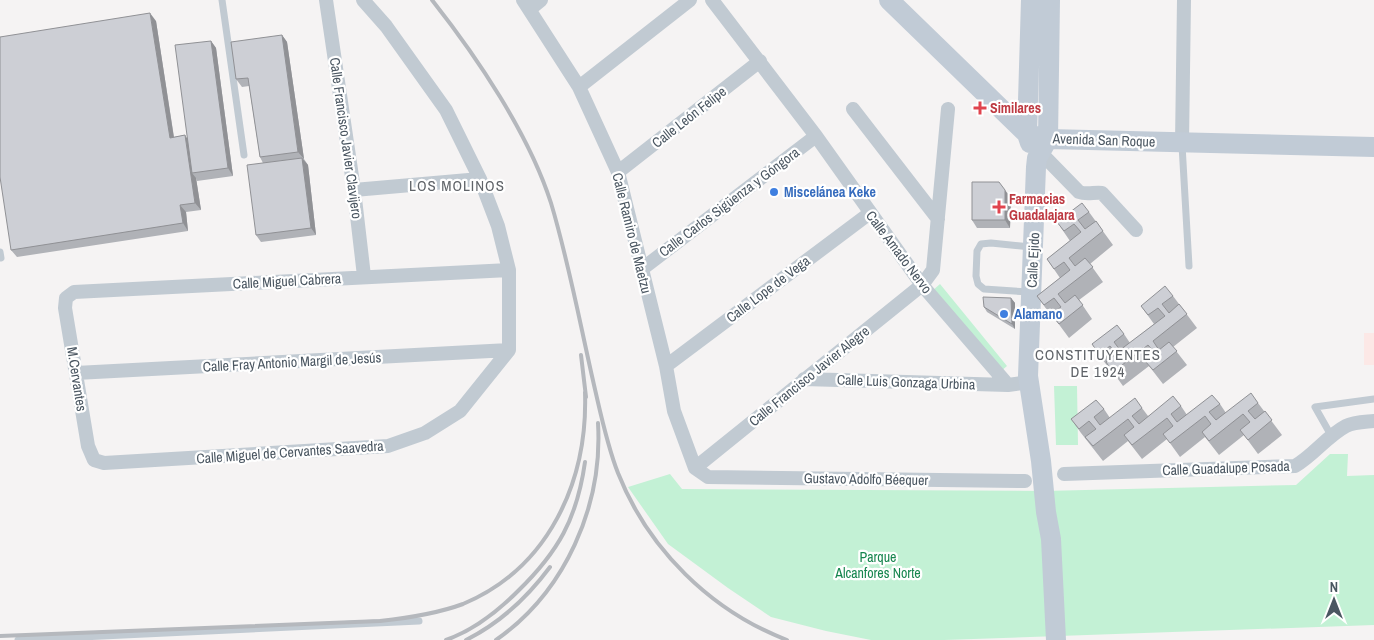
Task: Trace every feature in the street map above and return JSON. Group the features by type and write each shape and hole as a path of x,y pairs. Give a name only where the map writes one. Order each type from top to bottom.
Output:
{"street":[{"name":"Calle Francisco Javier Clavijero","path":"326,0 354,190 364,276"},
{"path":"364,0 386,26 446,110 480,179 498,226 509,270 509,350"},
{"path":"526,4 541,0"},
{"path":"579,87 690,0"},
{"name":"Calle Amado Nervo","path":"712,0 816,136 922,285 1008,385"},
{"path":"889,0 1027,134"},
{"path":"1027,134 1031,0"},
{"name":"Calle Ejido","path":"1050,0 1042,150 1031,292 1029,382 1051,538 1056,640"},
{"path":"1182,143 1184,0"},
{"name":"Calle Ramiro de Maetzu","path":"526,4 579,87 618,172 666,366 674,411 695,468"},
{"name":"Calle León Felipe","path":"618,172 760,62"},
{"path":"922,285 933,270 948,109"},
{"path":"853,110 938,219"},
{"name":"Avenida San Roque","path":"1027,134 1042,150 1182,143 1374,147"},
{"name":"Calle Carlos Sigüenza y Góngora","path":"642,269 816,136"},
{"path":"1042,150 1079,192 1086,194 1102,193 1136,230"},
{"path":"354,190 480,179"},
{"name":"Calle Lope de Vega","path":"666,366 870,213"},
{"name":"Calle Miguel Cabrera","path":"66,298 74,292 509,270"},
{"name":"Calle Francisco Javier Alegre","path":"695,468 922,285"},
{"name":"M.Cervantes","path":"66,298 65,308 88,446 94,460"},
{"name":"Calle Fray Antonio Margil de Jesús","path":"76,373 509,350"},
{"name":"Calle Miguel de Cervantes Saavedra","path":"94,460 104,463 388,446 424,433 460,411 509,350"},
{"name":"Calle Luis Gonzaga Urbina","path":"804,379 1008,385"},
{"path":"1008,385 1029,382"},
{"name":"Calle Guadalupe Posada","path":"1064,474 1295,466 1306,460 1347,426 1362,422 1374,422"},
{"name":"Gustavo Adolfo Béequer","path":"695,468 708,477 1025,481"},
{"name":"Calle Ejido","path":"1045,640 1043,539 1046,512"}],"lane":[{"path":"222,0 244,154"},
{"path":"1182,143 1189,266"},
{"path":"1031,292 984,289 978,284 976,276 978,251 981,244 991,243 1034,247"},
{"path":"1332,437 1315,407 1374,399"},
{"path":"18,640 419,621"}],"shaded area":[{"path":"1364,333 1374,333 1374,365 1364,365"}],"green space":[{"path":"940,284 1007,366 1000,372 932,291"},
{"path":"1054,386 1077,386 1078,445 1056,445"},
{"name":"Parque Alcanfores Norte","path":"1330,454 1348,454 1347,476 1374,475 1374,625 944,640 871,640 771,617 668,544 628,487 670,474 682,489 1044,491 1296,485"}],"building":[{"path":"150,13 170,138 185,135 195,203 180,205 183,223 11,250 0,177 0,37"},
{"path":"282,35 298,152 260,157 248,78 236,79 231,42"},
{"path":"211,41 228,168 192,173 175,45"},
{"path":"302,158 311,228 256,235 247,165"},
{"path":"972,182 999,182 1005,190 1005,220 972,220"},
{"path":"1082,203 1089,212 1078,220 1085,229 1096,221 1103,231 1069,258 1075,266 1085,258 1093,267 1058,294 1065,303 1075,295 1083,305 1059,324 1051,314 1061,307 1054,298 1044,305 1037,296 1070,270 1064,262 1054,269 1047,259 1081,232 1074,224 1064,231 1057,222"},
{"path":"1165,286 1173,296 1162,304 1169,313 1179,304 1187,314 1153,341 1159,350 1169,342 1177,351 1153,370 1145,361 1155,353 1148,345 1113,372 1106,362 1116,354 1110,346 1099,354 1092,344 1117,325 1124,334 1114,342 1120,350 1165,316 1158,308 1148,315 1141,306"},
{"path":"983,297 1011,298 1012,324 984,307"},
{"path":"1251,393 1258,403 1248,411 1255,419 1265,411 1272,420 1248,440 1240,430 1250,422 1243,414 1209,441 1202,432 1211,424 1205,416 1170,443 1163,434 1173,426 1167,418 1132,445 1124,435 1134,427 1128,419 1093,446 1085,437 1096,429 1089,421 1079,429 1071,419 1096,400 1104,409 1094,417 1100,425 1135,398 1142,408 1132,416 1139,424 1173,396 1181,406 1171,414 1177,422 1212,395 1220,404 1209,412 1216,420"}],"railway":[{"path":"432,0 484,71 516,123 541,177 551,203 563,248 607,441 618,473 631,501 646,527 685,574 733,612 759,628 787,640"},
{"path":"581,355 586,397"},
{"path":"0,636 380,621 422,615 463,604 493,588 519,568 540,545 557,518 570,489 579,458 584,425 585,392"},
{"path":"496,640 542,598 560,572 575,545 594,485 598,454 598,423"},
{"path":"446,640 476,626 502,606 532,577 555,548 564,533 577,501 585,462"},
{"path":"466,640 490,626 512,609 550,567"}],"place":[{"name":"Similares","path":"980,108"},
{"name":"Miscelánea Keke","path":"774,192"},
{"name":"Farmacias Guadalajara","path":"999,207"},
{"name":"Alamano","path":"1004,314"}],"district":[{"name":"LOS MOLINOS","path":"457,186"},
{"name":"CONSTITUYENTES DE 1924","path":"1098,364"}]}
